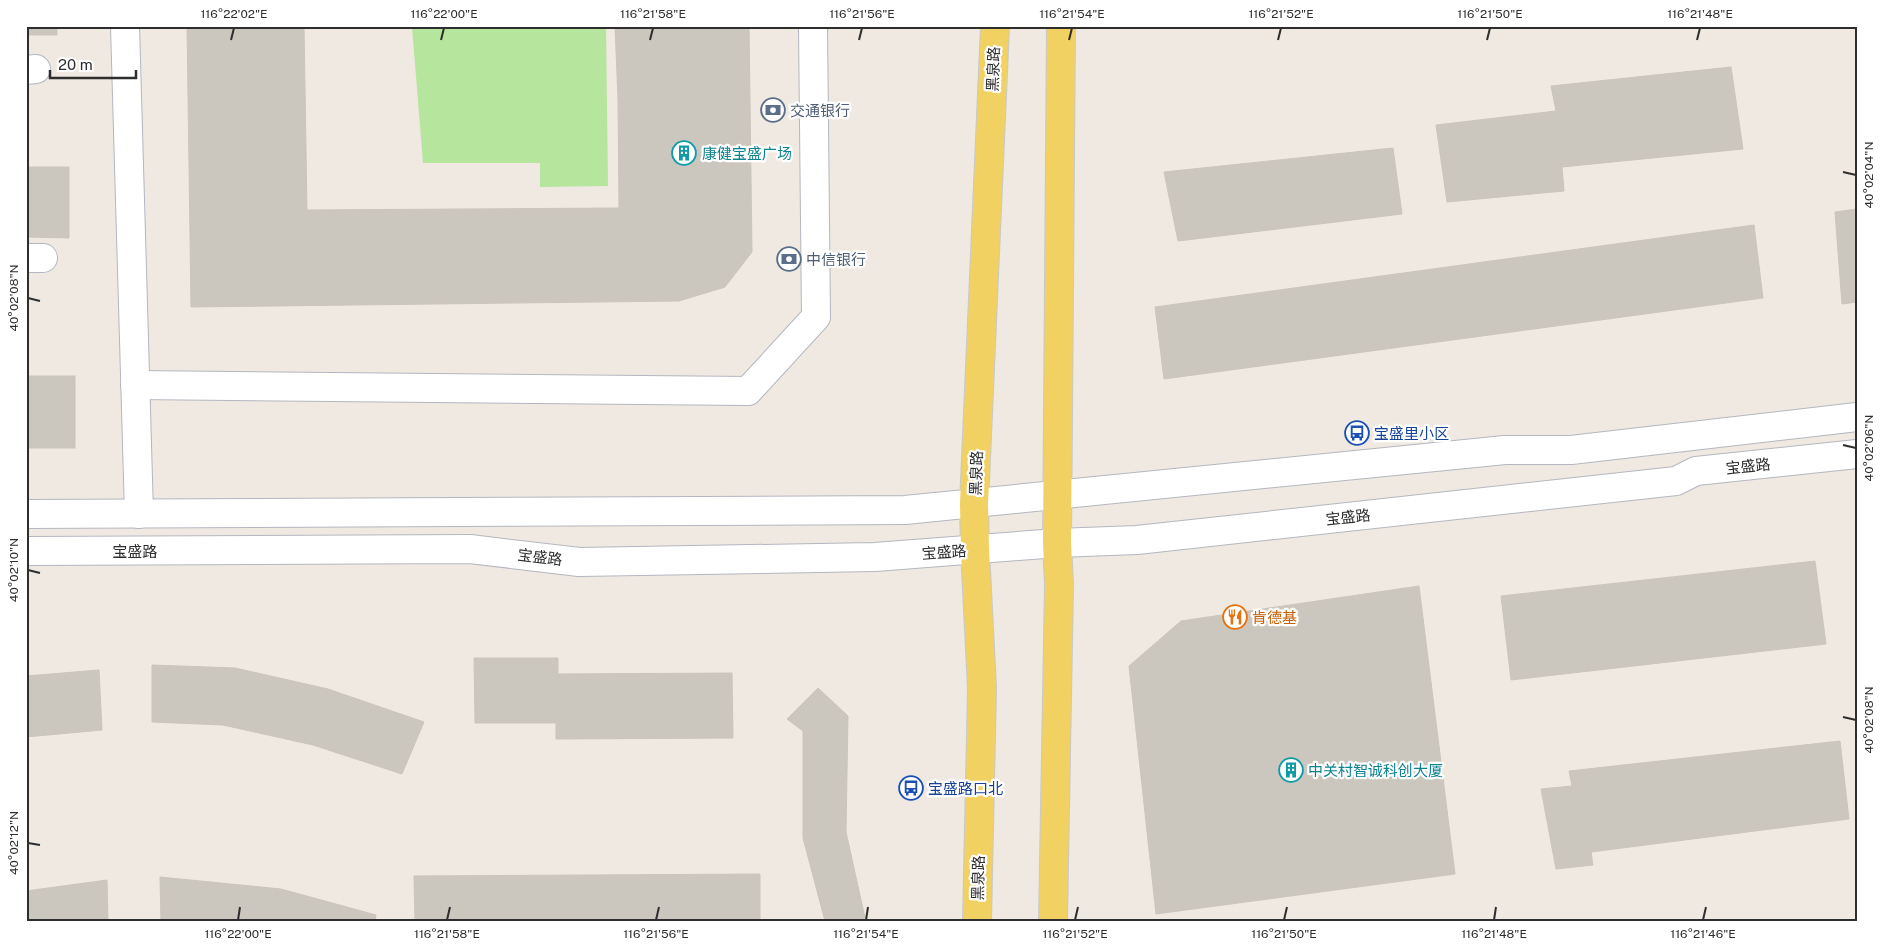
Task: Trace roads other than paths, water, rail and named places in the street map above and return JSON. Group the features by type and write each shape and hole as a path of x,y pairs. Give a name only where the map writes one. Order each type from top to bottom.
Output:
{"main road":[{"name":"黑泉路","path":"977,921 982,688 974,504 994,26"},
{"path":"1052,921 1059,585 1057,543 1061,26"}],"street":[{"path":"125,26 140,514"},
{"path":"135,385 748,391 816,317 813,26"},
{"path":"26,514 905,510 1505,450 1571,450 1857,417"},
{"name":"宝盛路","path":"26,551 470,549 579,562 875,557 1057,543 1137,540 1676,481 1696,471 1857,454"}],"place":[{"name":"交通银行","path":"773,110"},
{"name":"康健宝盛广场","path":"684,153"},
{"name":"中信银行","path":"789,259"},
{"name":"宝盛里小区","path":"1357,433"},
{"name":"肯德基","path":"1235,617"},
{"name":"中关村智诚科创大厦","path":"1291,770"},
{"name":"宝盛路口北","path":"911,788"}]}
